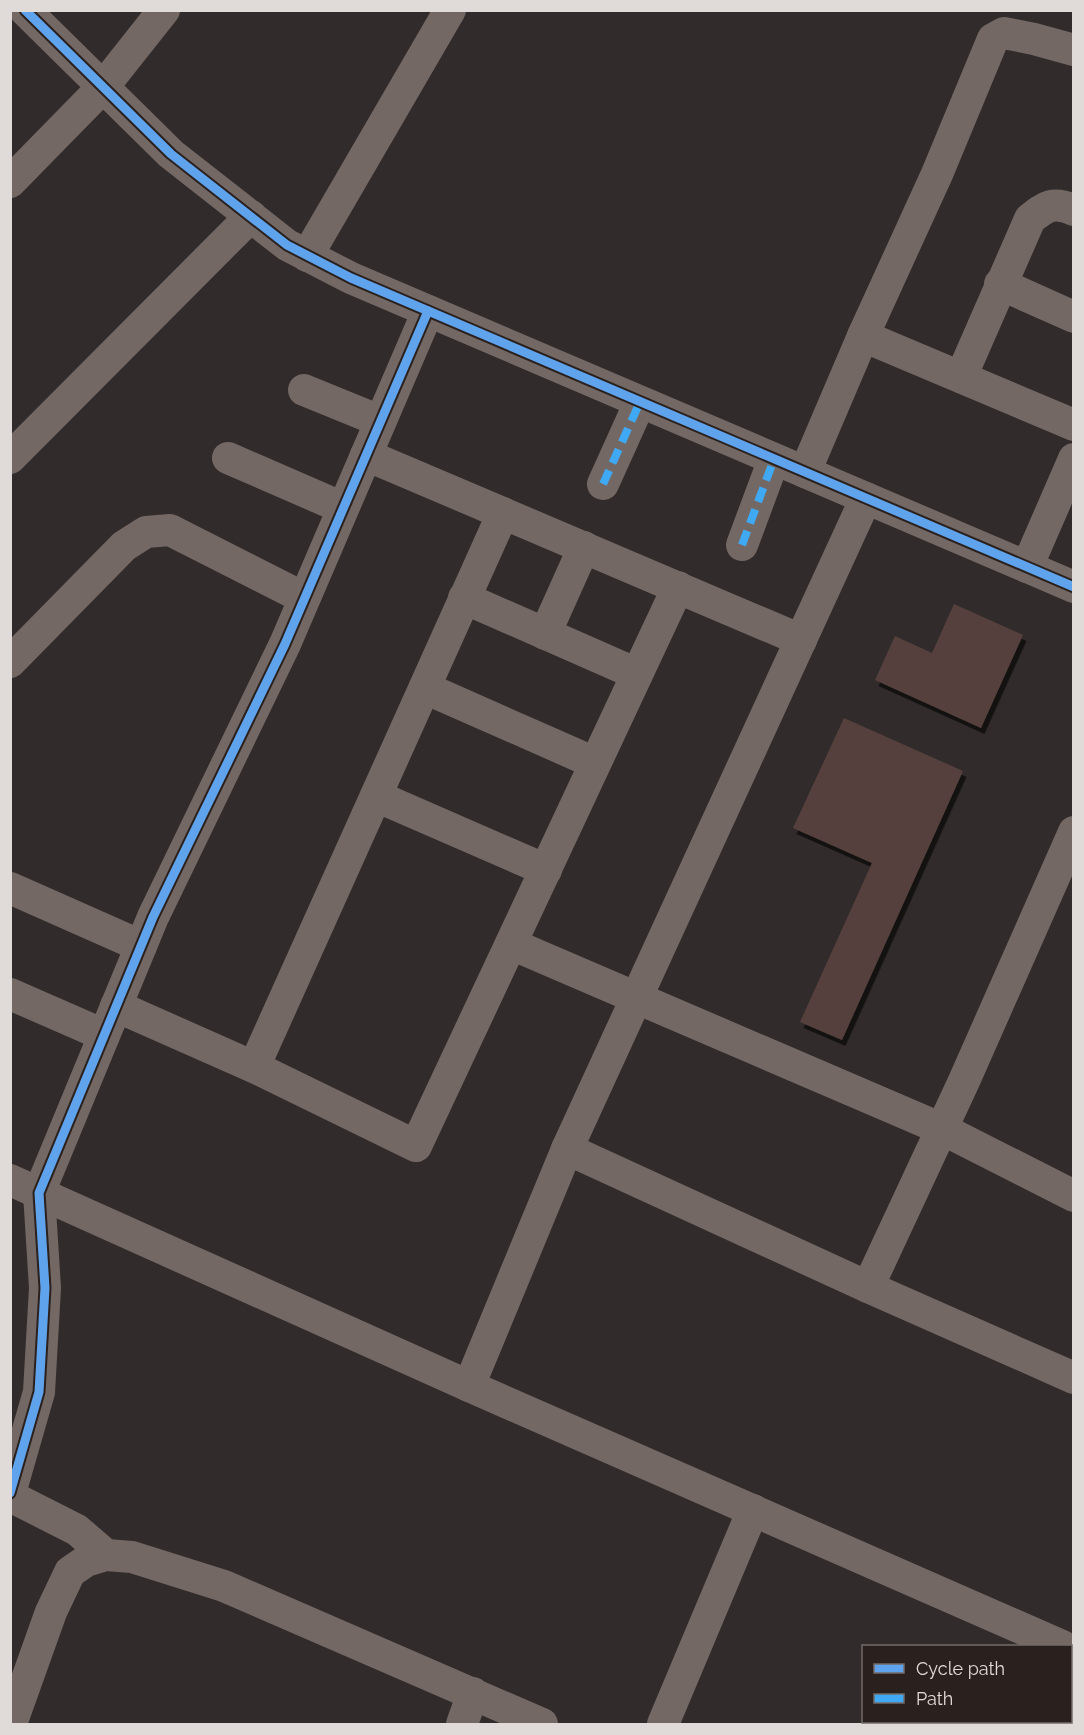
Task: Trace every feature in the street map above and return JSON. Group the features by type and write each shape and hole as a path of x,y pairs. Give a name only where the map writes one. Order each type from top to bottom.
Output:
{"street":[{"path":"25,10 171,154 287,245 351,278 1074,587"},
{"path":"10,182 104,87 164,10"},
{"path":"307,256 450,10"},
{"path":"805,472 863,336 937,174 993,39 1004,33 1074,50"},
{"path":"961,377 1030,219 1045,206 1063,205 1074,210"},
{"path":"10,458 250,216"},
{"path":"1000,284 1074,317"},
{"path":"106,1555 77,1530 10,1494 39,1392 45,1288 39,1193 141,946 285,644 428,311"},
{"path":"863,336 1074,425"},
{"path":"304,390 380,421"},
{"path":"603,484 640,402"},
{"path":"366,455 801,640"},
{"path":"228,458 343,508"},
{"path":"742,545 774,459"},
{"path":"1027,567 1074,459"},
{"path":"469,1386 567,1149 866,498"},
{"path":"255,1066 502,513"},
{"path":"10,662 124,546 146,532 170,530 304,598"},
{"path":"545,634 584,547"},
{"path":"116,1006 255,1066 416,1146 678,587"},
{"path":"464,598 637,674"},
{"path":"424,688 595,763"},
{"path":"376,796 546,870"},
{"path":"868,1287 942,1130 1074,832"},
{"path":"10,888 141,946"},
{"path":"511,944 942,1130 1074,1196"},
{"path":"10,994 104,1035"},
{"path":"567,1149 868,1287 1074,1378"},
{"path":"10,1180 469,1386 1057,1645"},
{"path":"663,1725 753,1510"},
{"path":"13,1712 51,1612 70,1572 86,1561 106,1555 132,1557 224,1586 542,1725"},
{"path":"462,1725 473,1693"}],"building":[{"path":"954,604 1023,635 981,728 875,680 895,636 932,653"},
{"path":"844,718 963,771 842,1040 800,1022 872,863 793,828"}],"marked path":[{"path":"603,484 640,402"},
{"path":"742,545 774,459"}],"cycle path":[{"path":"25,10 171,154 287,245 351,278 1074,587"},
{"path":"10,1493 39,1392 45,1288 39,1193 153,917 285,644 428,311"}]}
